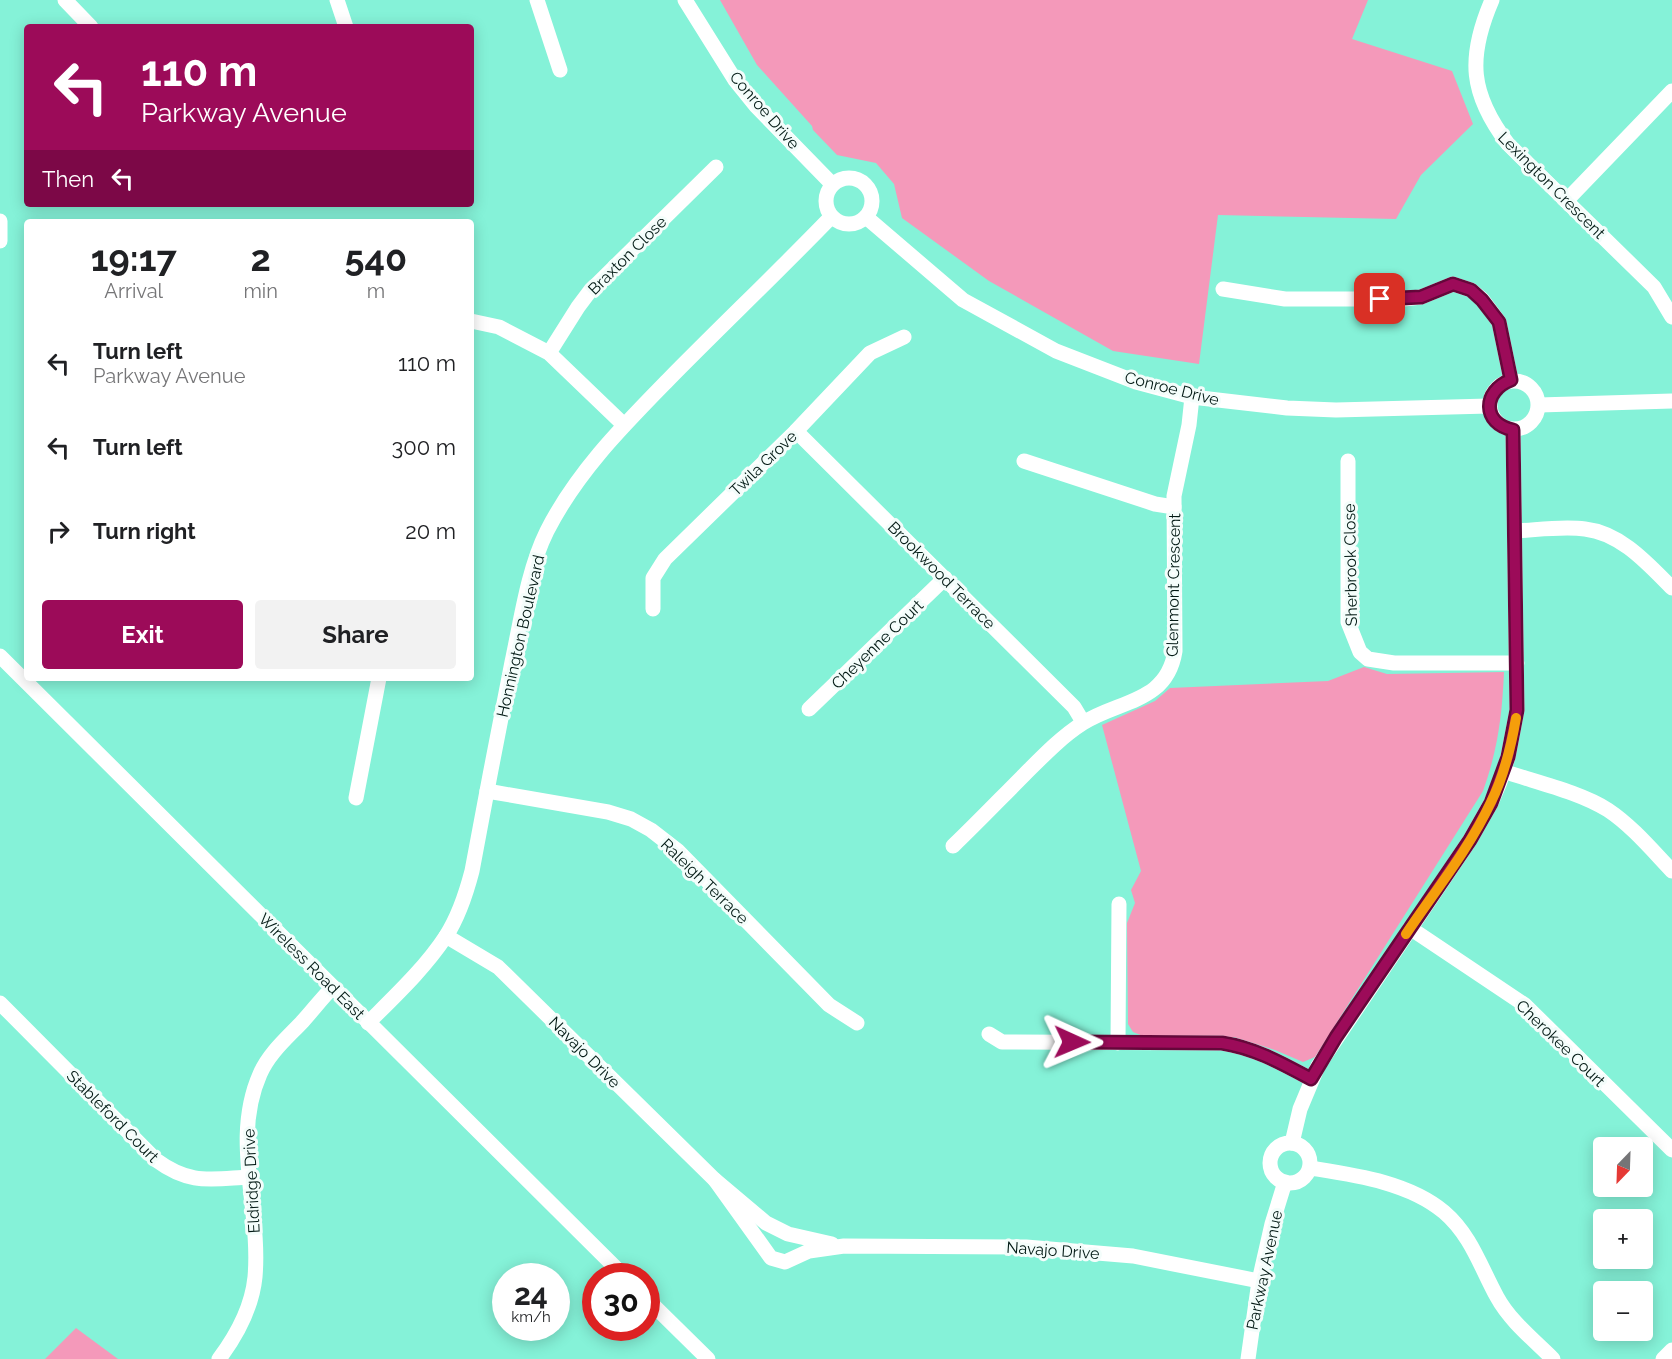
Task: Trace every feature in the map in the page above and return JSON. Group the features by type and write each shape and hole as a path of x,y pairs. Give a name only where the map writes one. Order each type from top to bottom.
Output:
{"street":[{"path":"65,0 88,24"},
{"path":"337,0 345,24"},
{"path":"537,0 560,70"},
{"name":"Conroe Drive","path":"685,0 735,80 756,106 832,184"},
{"name":"Lexington Crescent","path":"1492,0 1477,49 1477,78 1482,102 1493,124 1508,144 1654,287 1672,317"},
{"path":"1566,201 1672,91"},
{"name":"Braxton Close","path":"549,353 590,291 716,166"},
{"path":"848,178 858,179 866,184 873,201 866,218 849,225 840,223 831,217 825,202 832,184 840,179 848,178"},
{"name":"Honnington Boulevard","path":"368,1023 408,983 446,936 463,903 472,871 517,639 536,556 578,478 624,425 831,217"},
{"name":"Conroe Drive","path":"866,218 963,300 1056,351 1136,382 1192,397 1287,408 1336,410 1489,405"},
{"path":"0,221 0,241"},
{"path":"1223,289 1285,299 1404,299 1421,297 1453,284 1461,285 1482,300 1499,322 1511,380"},
{"path":"474,322 499,327 549,353 624,425"},
{"name":"Twila Grove","path":"654,609 653,578 665,559 796,430 870,353 904,337"},
{"path":"1511,380 1523,382 1532,388 1539,405 1537,415 1530,423 1523,428 1513,430 1504,428 1495,422 1489,405 1496,388 1511,380"},
{"name":"Glenmont Crescent","path":"953,846 1046,753 1083,722 1147,694 1165,679 1173,662 1175,651 1174,496 1189,425 1192,397"},
{"path":"1539,405 1672,401"},
{"name":"Brookwood Terrace","path":"796,430 1074,707 1083,722"},
{"path":"1292,1143 1300,1109 1311,1079 1336,1037 1475,831 1491,803 1503,771 1517,710 1513,430"},
{"path":"1024,461 1155,504 1174,507"},
{"name":"Sherbrook Close","path":"1348,461 1348,622 1360,652 1368,658 1395,663 1517,663"},
{"path":"1515,531 1585,529 1599,532 1641,557 1672,588"},
{"name":"Cheyenne Court","path":"809,709 945,578"},
{"name":"Wireless Road East","path":"0,656 24,680"},
{"name":"Wireless Road East","path":"25,681 611,1263"},
{"path":"356,798 379,681"},
{"path":"1503,771 1581,797 1607,809 1622,820 1672,871"},
{"name":"Raleigh Terrace","path":"487,791 608,812 631,819 651,830 678,851 829,1005 857,1023"},
{"path":"1118,1043 1119,904"},
{"name":"Cherokee Court","path":"1410,928 1526,1005 1672,1150"},
{"name":"Navajo Drive","path":"446,936 498,967 715,1180 766,1223 788,1234 844,1246"},
{"name":"Eldridge Drive","path":"219,1359 231,1343 247,1312 255,1277 248,1112 261,1072 275,1049 333,987"},
{"name":"Stableford Court","path":"0,1003 156,1160 168,1169 199,1180 249,1177"},
{"path":"989,1034 1002,1042 1222,1043 1264,1055 1311,1079"},
{"path":"1292,1143 1304,1149 1308,1155 1310,1168 1304,1178 1298,1182 1285,1182 1276,1177 1271,1170 1271,1155 1282,1144 1292,1143"},
{"path":"1310,1168 1357,1176 1402,1190 1426,1200 1444,1212 1468,1240 1507,1311 1553,1359"},
{"name":"Navajo Drive","path":"715,1180 771,1258 785,1262 809,1251 844,1246 1026,1247 1133,1256 1259,1281"},
{"name":"Parkway Avenue","path":"1248,1359 1259,1281 1272,1224 1285,1182"},
{"path":"660,1313 708,1359"},
{"path":"1663,1359 1672,1350"}],"shaded area":[{"path":"720,0 1368,0 1352,39 1452,71 1473,124 1421,175 1396,219 1218,215 1199,364 1113,351 989,281 902,218 894,184 876,163 837,155 813,130 812,126 757,65"},
{"path":"1364,667 1387,674 1504,672 1500,718 1496,746 1483,791 1315,1057 1303,1062 1234,1037 1148,1038 1133,1032 1128,1024 1127,923 1135,903 1131,890 1141,871 1102,725 1155,701 1170,688 1328,681"},
{"path":"76,1328 118,1359 45,1359"}],"slow traffic":[{"path":"1406,934 1470,840 1491,803 1508,757 1516,718"}],"route":[{"path":"1072,1042 1235,1045 1264,1055 1311,1079 1336,1037 1470,840 1500,782 1508,757 1517,710 1513,430 1504,428 1495,422 1489,405 1496,388 1511,380 1502,333 1499,322 1482,300 1461,285 1453,284 1421,297 1380,299"}]}
